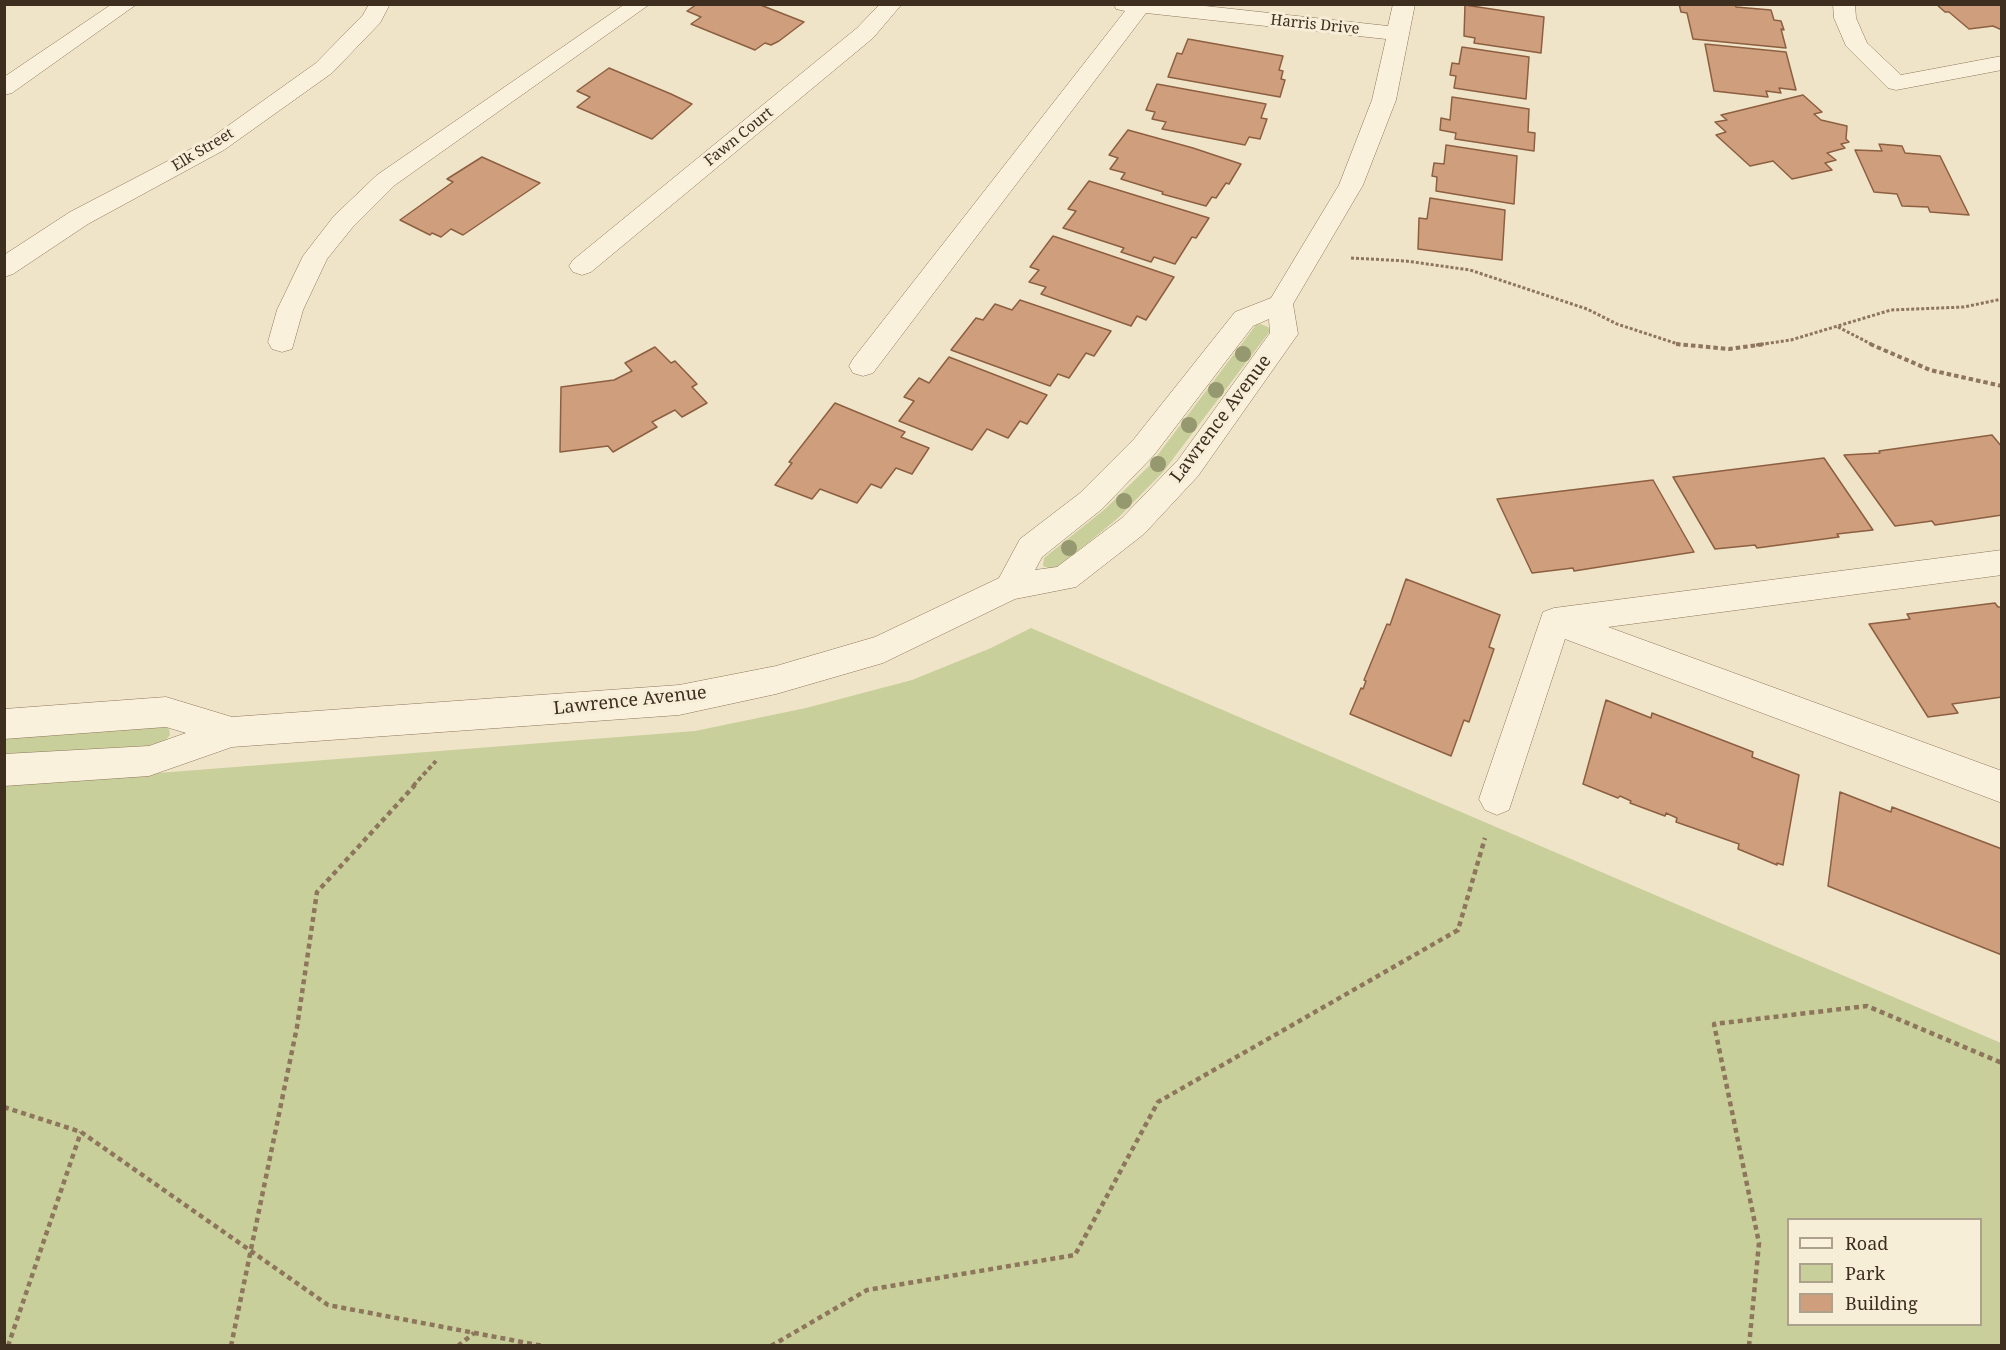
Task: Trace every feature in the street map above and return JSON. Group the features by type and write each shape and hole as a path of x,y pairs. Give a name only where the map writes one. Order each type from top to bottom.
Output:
{"street":[{"path":"4,88 127,4"},
{"name":"Elk Street","path":"4,268 79,218 216,145 324,68 372,18 380,4"},
{"path":"282,342 290,310 316,256 343,222 386,180 640,4"},
{"name":"Fawn Court","path":"582,266 865,33 892,4"},
{"path":"1010,587 1031,548 1091,501 1144,447 1244,319 1280,304 1315,249 1355,175 1384,100 1404,4"},
{"path":"1844,4 1845,18 1857,46 1896,83 2001,63"},
{"path":"863,366 1132,5"},
{"name":"Harris Drive","path":"1132,5 1398,34"},
{"name":"Lawrence Avenue","path":"4,770 149,761 232,732 679,700 776,680 883,649 1010,587 1065,578 1133,525 1188,468 1284,334 1280,304"},
{"path":"1554,621 2001,562"},
{"path":"1554,621 2001,788"},
{"path":"1497,799 1554,621"},
{"name":"Lawrence Avenue","path":"4,724 166,712 232,732"}],"path":[{"path":"1315,249 1352,259 1406,261 1470,270 1587,309 1617,324 1680,345 1729,349 1791,340 1891,310 1964,307 2001,299"},
{"path":"1838,326 1898,358 1930,370 2001,386"},
{"path":"231,1346 297,1027 318,892 395,802 480,715"},
{"path":"771,1346 867,1290 1075,1255 1158,1102 1458,930 1497,799"},
{"path":"1749,1346 1759,1244 1714,1024 1867,1006 2001,1063"},
{"path":"4,1107 81,1132 328,1305 543,1346"},
{"path":"8,1346 81,1132"},
{"path":"458,1346 475,1332"}],"green space":[{"path":"1261,324 1268,327 1270,331 1163,472 1118,518 1089,542 1057,567 1051,569 1043,566 1044,558 1105,509 1150,465 1256,325"},
{"path":"1031,628 2001,1043 2001,1345 5,1346 5,785 695,731 806,708 912,680 991,648"},
{"path":"163,725 169,729 170,735 165,741 155,746 5,756 5,737"}],"building":[{"path":"697,4 758,4 804,22 779,41 771,45 765,43 755,50 691,24 701,17 687,11"},
{"path":"1679,4 1735,4 1736,7 1771,10 1774,20 1781,21 1786,48 1693,39 1687,13 1681,12"},
{"path":"1936,4 2002,4 2002,30 1993,26 1969,29"},
{"path":"1465,5 1544,17 1541,53 1474,43 1475,38 1464,36"},
{"path":"1188,39 1283,56 1279,70 1283,71 1281,79 1285,80 1280,97 1168,77 1177,53 1182,54"},
{"path":"1705,44 1786,52 1796,90 1779,88 1781,93 1766,91 1768,97 1714,91"},
{"path":"1462,47 1529,57 1526,99 1454,88 1456,76 1450,75 1452,63 1459,64"},
{"path":"609,68 692,104 652,139 577,107 590,97 577,91"},
{"path":"1157,84 1266,104 1261,118 1267,119 1260,139 1249,137 1245,145 1162,129 1166,122 1152,119 1155,112 1146,110"},
{"path":"1803,95 1822,112 1814,114 1821,120 1847,126 1846,139 1849,142 1841,144 1845,148 1827,153 1836,160 1825,163 1832,170 1792,179 1773,161 1750,166 1716,135 1726,132 1715,122 1727,120 1721,115"},
{"path":"1452,97 1529,109 1528,132 1535,133 1534,151 1455,139 1456,133 1440,130 1441,118 1450,120"},
{"path":"1128,130 1241,164 1229,184 1226,183 1216,198 1212,197 1206,206 1162,194 1163,192 1121,179 1125,173 1110,169 1118,158 1109,155"},
{"path":"1879,144 1902,146 1905,153 1940,156 1969,215 1930,212 1928,207 1902,206 1897,194 1874,192 1855,150 1882,151"},
{"path":"1446,145 1517,156 1514,204 1436,191 1437,177 1432,176 1434,163 1444,164"},
{"path":"482,157 540,183 463,235 451,229 441,237 432,233 430,235 400,220 453,182 447,179"},
{"path":"1089,181 1209,218 1196,238 1192,237 1175,264 1154,257 1151,262 1121,252 1124,248 1063,228 1076,211 1068,209"},
{"path":"1430,198 1505,210 1502,260 1418,249 1419,218 1427,219"},
{"path":"1053,236 1174,277 1146,320 1137,316 1131,326 1041,294 1046,287 1029,282 1039,270 1030,267"},
{"path":"1020,300 1111,331 1094,356 1086,353 1069,378 1058,374 1050,386 951,350 976,318 983,320 995,304 1012,310"},
{"path":"655,347 671,363 675,361 697,384 692,387 707,403 682,417 675,410 652,422 657,427 613,452 608,446 560,452 561,387 614,380 632,371 625,363"},
{"path":"949,357 1047,395 1027,424 1020,421 1008,438 987,429 972,450 899,421 914,401 904,397 919,378 929,383"},
{"path":"835,403 905,432 901,437 929,448 912,474 896,468 881,488 871,484 857,503 820,489 812,499 775,485 792,463 789,462"},
{"path":"1992,435 2002,447 2002,515 1935,525 1932,521 1895,526 1844,455 1880,453 1879,451"},
{"path":"1824,458 1873,530 1757,548 1755,545 1715,549 1673,477"},
{"path":"1653,480 1694,552 1574,571 1573,568 1532,573 1497,499"},
{"path":"1406,579 1500,615 1489,647 1494,649 1469,722 1464,720 1451,756 1350,714 1361,688 1363,689 1366,681 1364,680 1387,624 1390,625"},
{"path":"1995,603 1998,607 2002,607 2002,697 1952,704 1958,713 1928,717 1869,624 1910,619 1907,614"},
{"path":"1606,700 1651,718 1652,713 1753,752 1752,757 1799,775 1783,865 1777,863 1777,865 1738,849 1739,844 1676,822 1677,818 1666,813 1665,816 1630,803 1631,801 1620,796 1618,798 1583,784"},
{"path":"1840,792 1891,812 1892,807 2002,849 2002,955 1828,886"}]}
